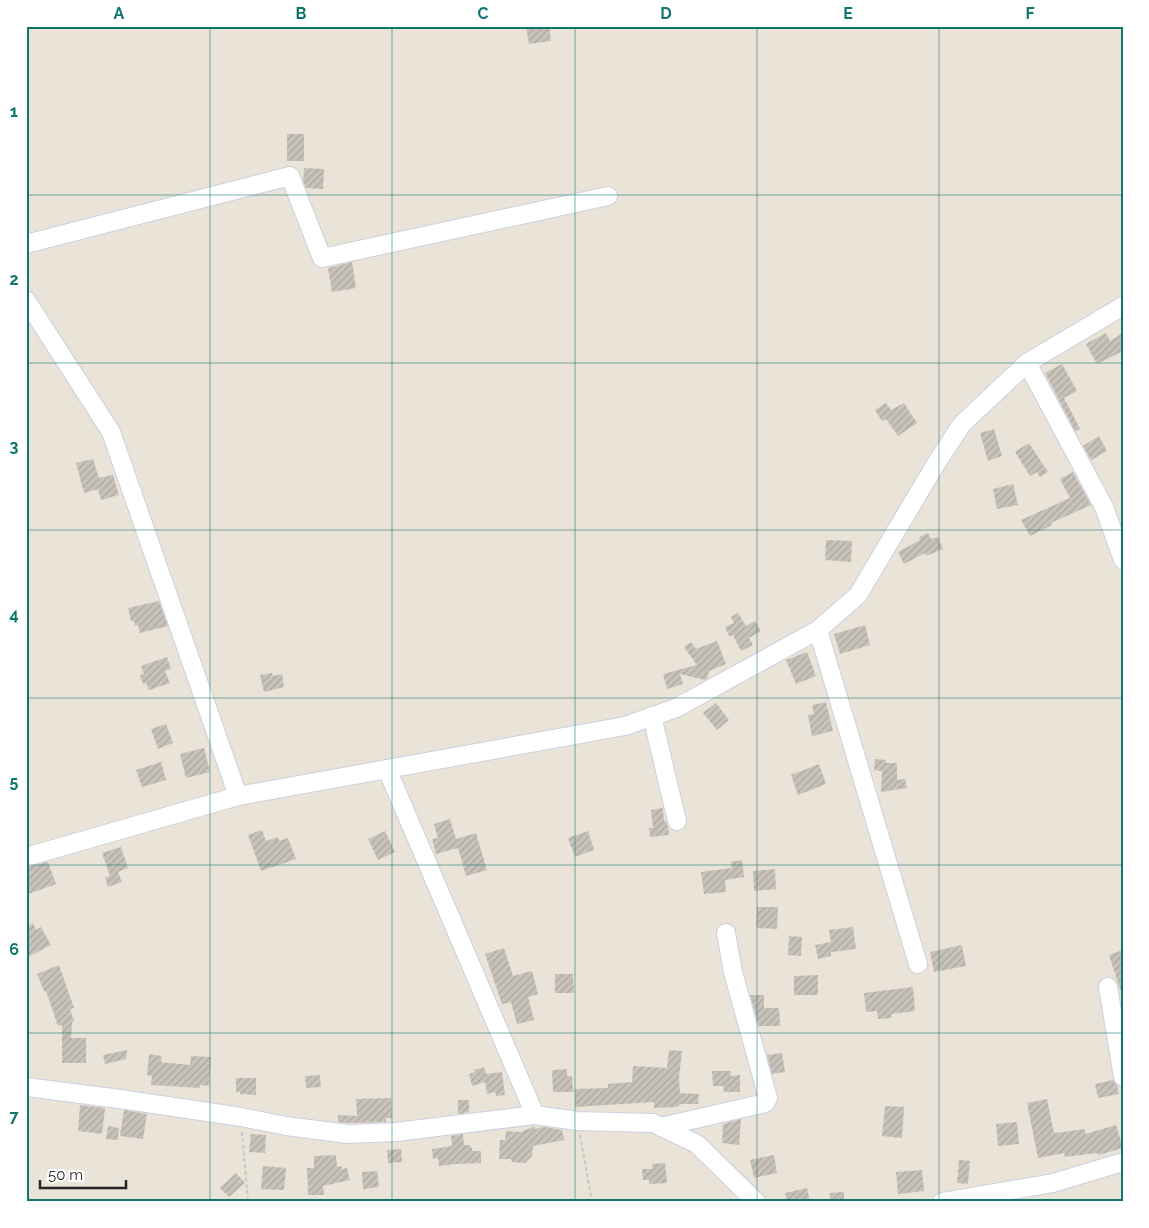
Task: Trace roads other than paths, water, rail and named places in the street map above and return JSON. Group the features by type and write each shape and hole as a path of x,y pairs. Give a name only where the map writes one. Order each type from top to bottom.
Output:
{"street":[{"path":"26,244 290,176 322,258 608,196"},
{"path":"26,300 111,432 238,796"},
{"path":"26,857 238,796 625,726 676,708 818,630 858,595 937,462 962,424 1027,363 1123,306"},
{"path":"1027,363 1104,507 1123,560"},
{"path":"818,630 918,964"},
{"path":"652,716 676,821"},
{"path":"387,769 536,1115"},
{"path":"662,1127 765,1103 768,1098 733,972 726,933"},
{"path":"1108,987 1123,1077"},
{"path":"26,1087 120,1098 286,1126 348,1134 396,1132 536,1115 577,1121 653,1123 697,1144 756,1202"},
{"path":"942,1202 982,1198 1053,1183 1123,1162"}]}
